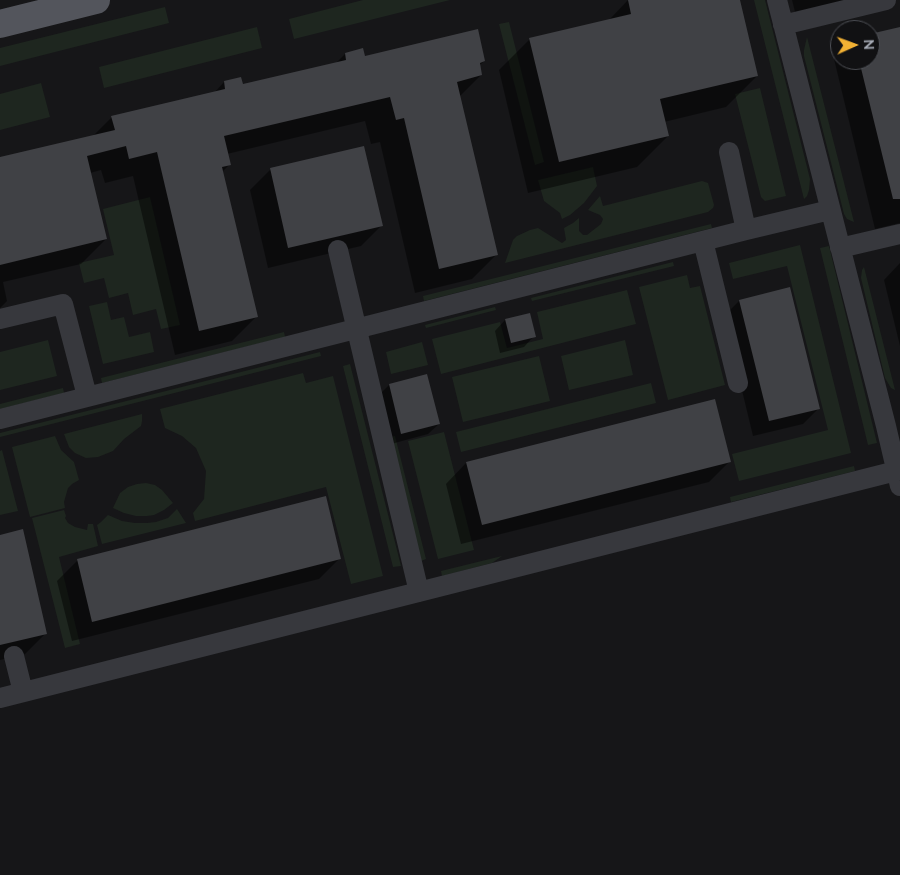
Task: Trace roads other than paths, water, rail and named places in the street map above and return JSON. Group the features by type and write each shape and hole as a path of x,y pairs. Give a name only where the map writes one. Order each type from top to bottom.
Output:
{"main road":[{"path":"0,24 96,0"}],"street":[{"path":"0,698 419,592 898,479 893,424 840,248 777,0"},
{"path":"783,24 886,0"},
{"path":"729,152 746,230"},
{"path":"0,419 703,240 830,210"},
{"path":"840,248 900,234"},
{"path":"703,240 738,383"},
{"path":"338,250 419,592"},
{"path":"0,320 63,304 87,396"},
{"path":"14,656 23,692"}]}
